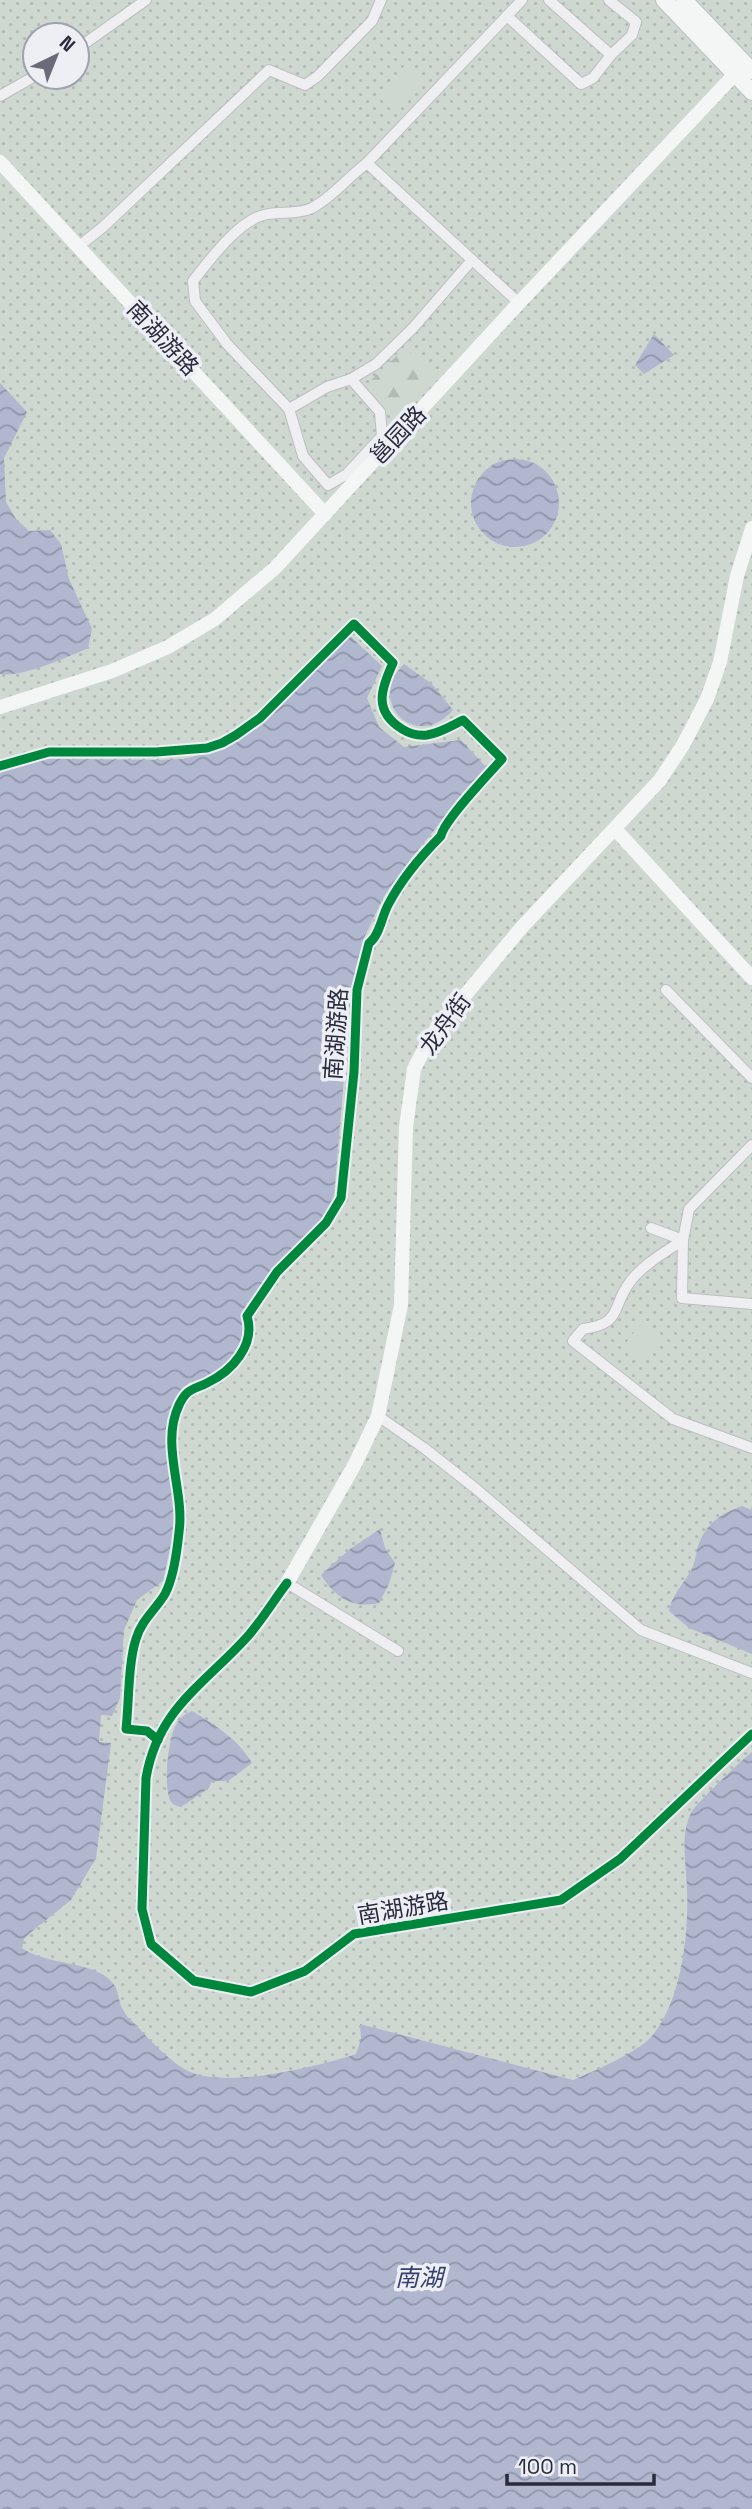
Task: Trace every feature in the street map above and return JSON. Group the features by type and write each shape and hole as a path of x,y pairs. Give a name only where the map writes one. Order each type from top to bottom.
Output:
{"main road":[{"path":"664,0 752,92"},
{"path":"684,0 752,71"}],"street":[{"path":"91,39 146,0"},
{"path":"78,247 103,227 269,70 290,76 305,85 318,76 372,21 381,0"},
{"path":"351,379 380,412 382,436 347,474 328,485 303,456 289,409 227,344 195,301 193,281 236,232 263,215 287,214 311,208 332,195 367,163 522,0"},
{"path":"549,0 611,55"},
{"path":"507,16 581,84 593,78 611,55 632,35 636,22 609,0"},
{"name":"邕园路","path":"0,707 112,671 168,647 215,619 275,568 735,74"},
{"path":"0,96 21,84"},
{"name":"南湖游路","path":"0,162 325,514"},
{"path":"367,163 519,303"},
{"path":"289,409 376,364 413,328 472,260"},
{"name":"龙舟街","path":"287,1583 355,1464 379,1416 401,1305 406,1127 414,1069 431,1036 522,927 660,780 683,745 707,699 720,662 737,576 752,528"},
{"path":"615,828 752,978"},
{"path":"666,990 752,1079"},
{"path":"752,1145 690,1209 683,1240 682,1298 752,1304"},
{"path":"651,1228 683,1240"},
{"path":"683,1240 631,1281 615,1316 601,1327 583,1329 573,1342 673,1419 752,1448"},
{"path":"379,1416 475,1488 641,1630 752,1673"},
{"path":"287,1583 398,1651"}],"green space":[{"path":"0,0 752,0 752,2509 0,2509"},
{"path":"406,64 425,81 397,112 378,95"},
{"path":"405,348 439,377 395,424 389,407 368,383"},
{"path":"642,1322 662,1338 645,1360 625,1344"}],"water":[{"path":"654,334 674,355 644,374 635,365"},
{"path":"0,383 27,412 4,458 6,502 16,519 29,531 50,530 61,544 69,579 92,629 88,648 44,666 9,674 0,674"},
{"path":"515,459 540,466 552,478 559,503 552,528 540,540 515,547 490,540 478,528 471,503 478,478 490,466"},
{"name":"南湖","path":"348,634 382,666 367,698 379,727 404,747 461,740 486,767 384,896 364,938 356,967 350,1008 334,1196 323,1219 269,1277 250,1302 242,1316 246,1330 235,1355 208,1378 190,1382 172,1404 167,1438 176,1513 163,1581 137,1600 124,1630 120,1698 112,1716 101,1715 99,1742 111,1743 96,1858 71,1900 30,1933 24,1939 22,1948 43,1958 81,1966 103,1975 114,1984 121,2006 147,2038 178,2065 200,2075 221,2078 269,2075 356,2054 361,2039 360,2024 573,2080 637,2048 652,2036 662,2021 677,1985 685,1945 687,1887 684,1849 688,1821 701,1800 752,1752 752,2509 0,2509 0,773 30,761 47,759 183,759 216,751 262,721"},
{"path":"404,664 432,684 453,710 439,722 425,726 411,724 400,717 393,707 390,694 393,679"},
{"path":"742,1506 752,1510 752,1654 689,1628 669,1611 675,1595 692,1569 705,1531 721,1516"},
{"path":"380,1529 385,1548 395,1563 389,1584 379,1603 361,1604 345,1600 332,1590 321,1575 350,1549"},
{"path":"192,1711 234,1740 252,1763 228,1781 212,1781 209,1788 181,1807 173,1804 170,1799 168,1761 176,1725 183,1716"}],"cycle path":[{"path":"0,766 49,752 156,752 207,748 222,743 260,718 354,624 393,663 382,699 383,707 393,722 408,732 423,735 441,731 463,720 502,759 458,809 441,836 405,877 369,943 357,990 354,1072 341,1198 326,1223 277,1272 247,1316 248,1337 240,1356 225,1372 188,1392 179,1405 172,1436 180,1516 176,1556 165,1594 138,1633 133,1649 126,1729 147,1731 158,1740"},
{"path":"287,1583 248,1636 172,1715 152,1754 146,1778 142,1909 151,1944 194,1981 251,1992 305,1971 354,1934 561,1900 620,1859 752,1734"}]}
